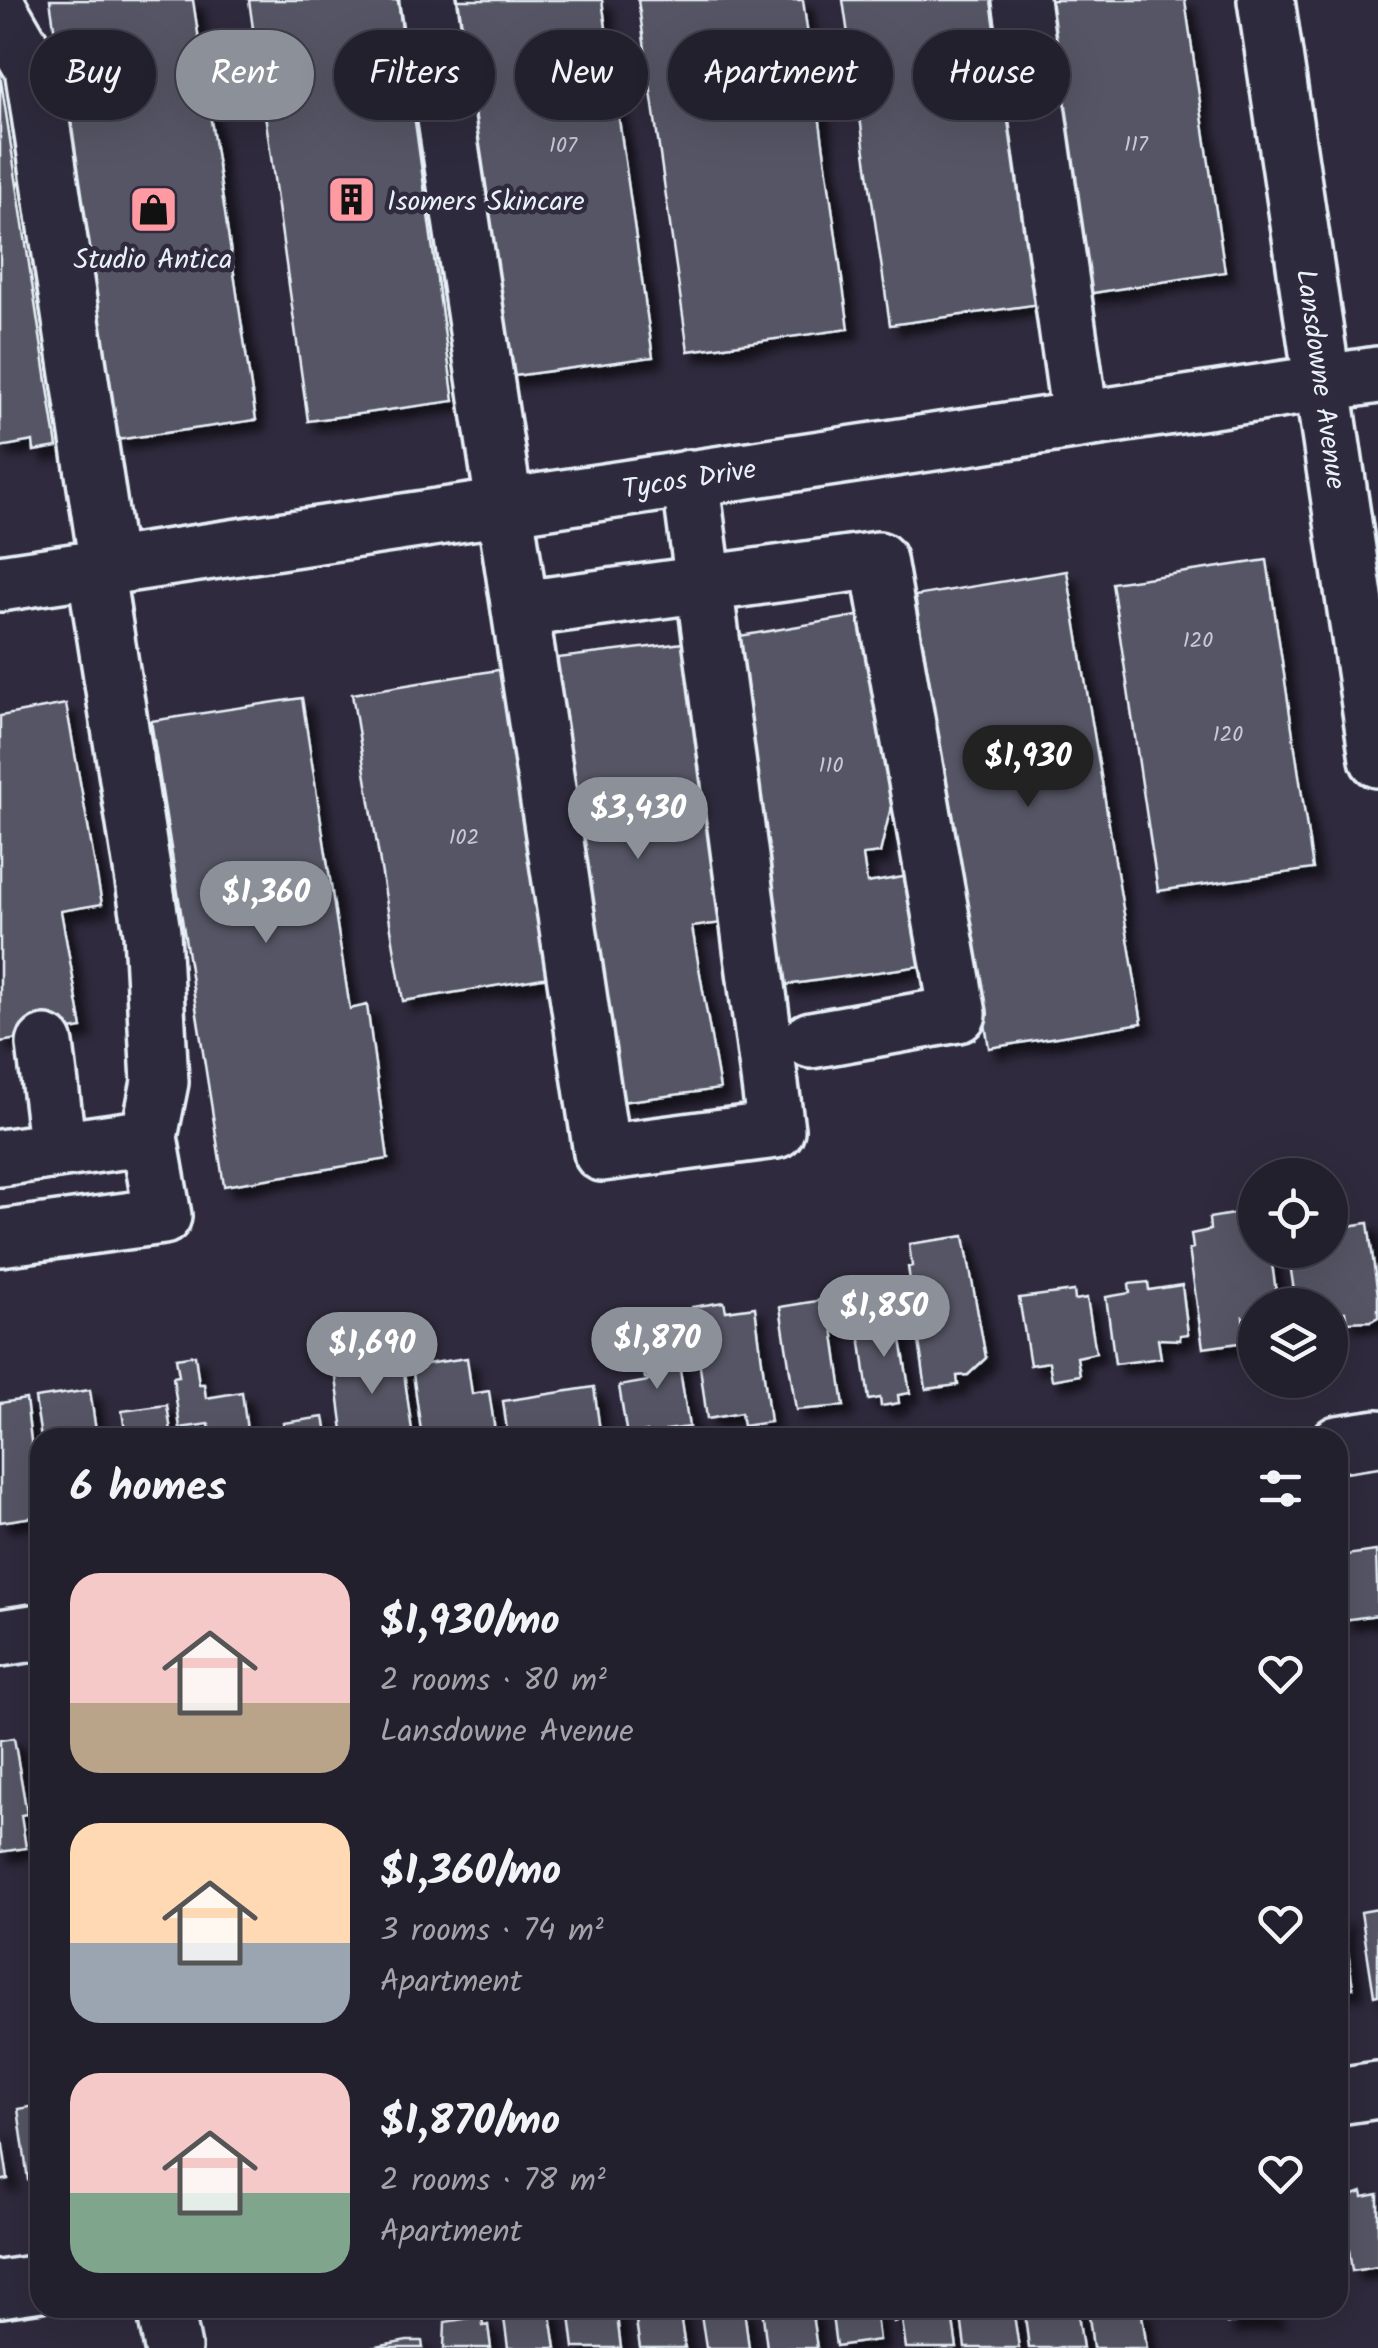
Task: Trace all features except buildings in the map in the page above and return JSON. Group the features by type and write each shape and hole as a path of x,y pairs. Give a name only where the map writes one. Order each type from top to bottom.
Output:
{"street":[{"path":"428,0 508,505 602,1153 776,1130 690,478"},
{"path":"1021,0 1080,418"},
{"name":"Lansdowne Avenue","path":"1266,0 1378,759"},
{"path":"0,12 33,68 152,932 160,1082 150,1137 163,1216 0,1238"},
{"name":"Tycos Drive","path":"0,583 1378,374"},
{"path":"522,609 878,560 958,1014 811,1040"},
{"path":"45,1044 58,1150"},
{"path":"0,1158 150,1137"},
{"path":"1348,1442 1378,1438"},
{"path":"0,1638 30,1634"},
{"path":"1348,2094 1378,2090"},
{"path":"0,2288 30,2284"},
{"path":"167,2318 173,2348"}],"place":[{"name":"Isomers Skincare","path":"352,200"},
{"name":"Studio Antica","path":"153,210"}]}
